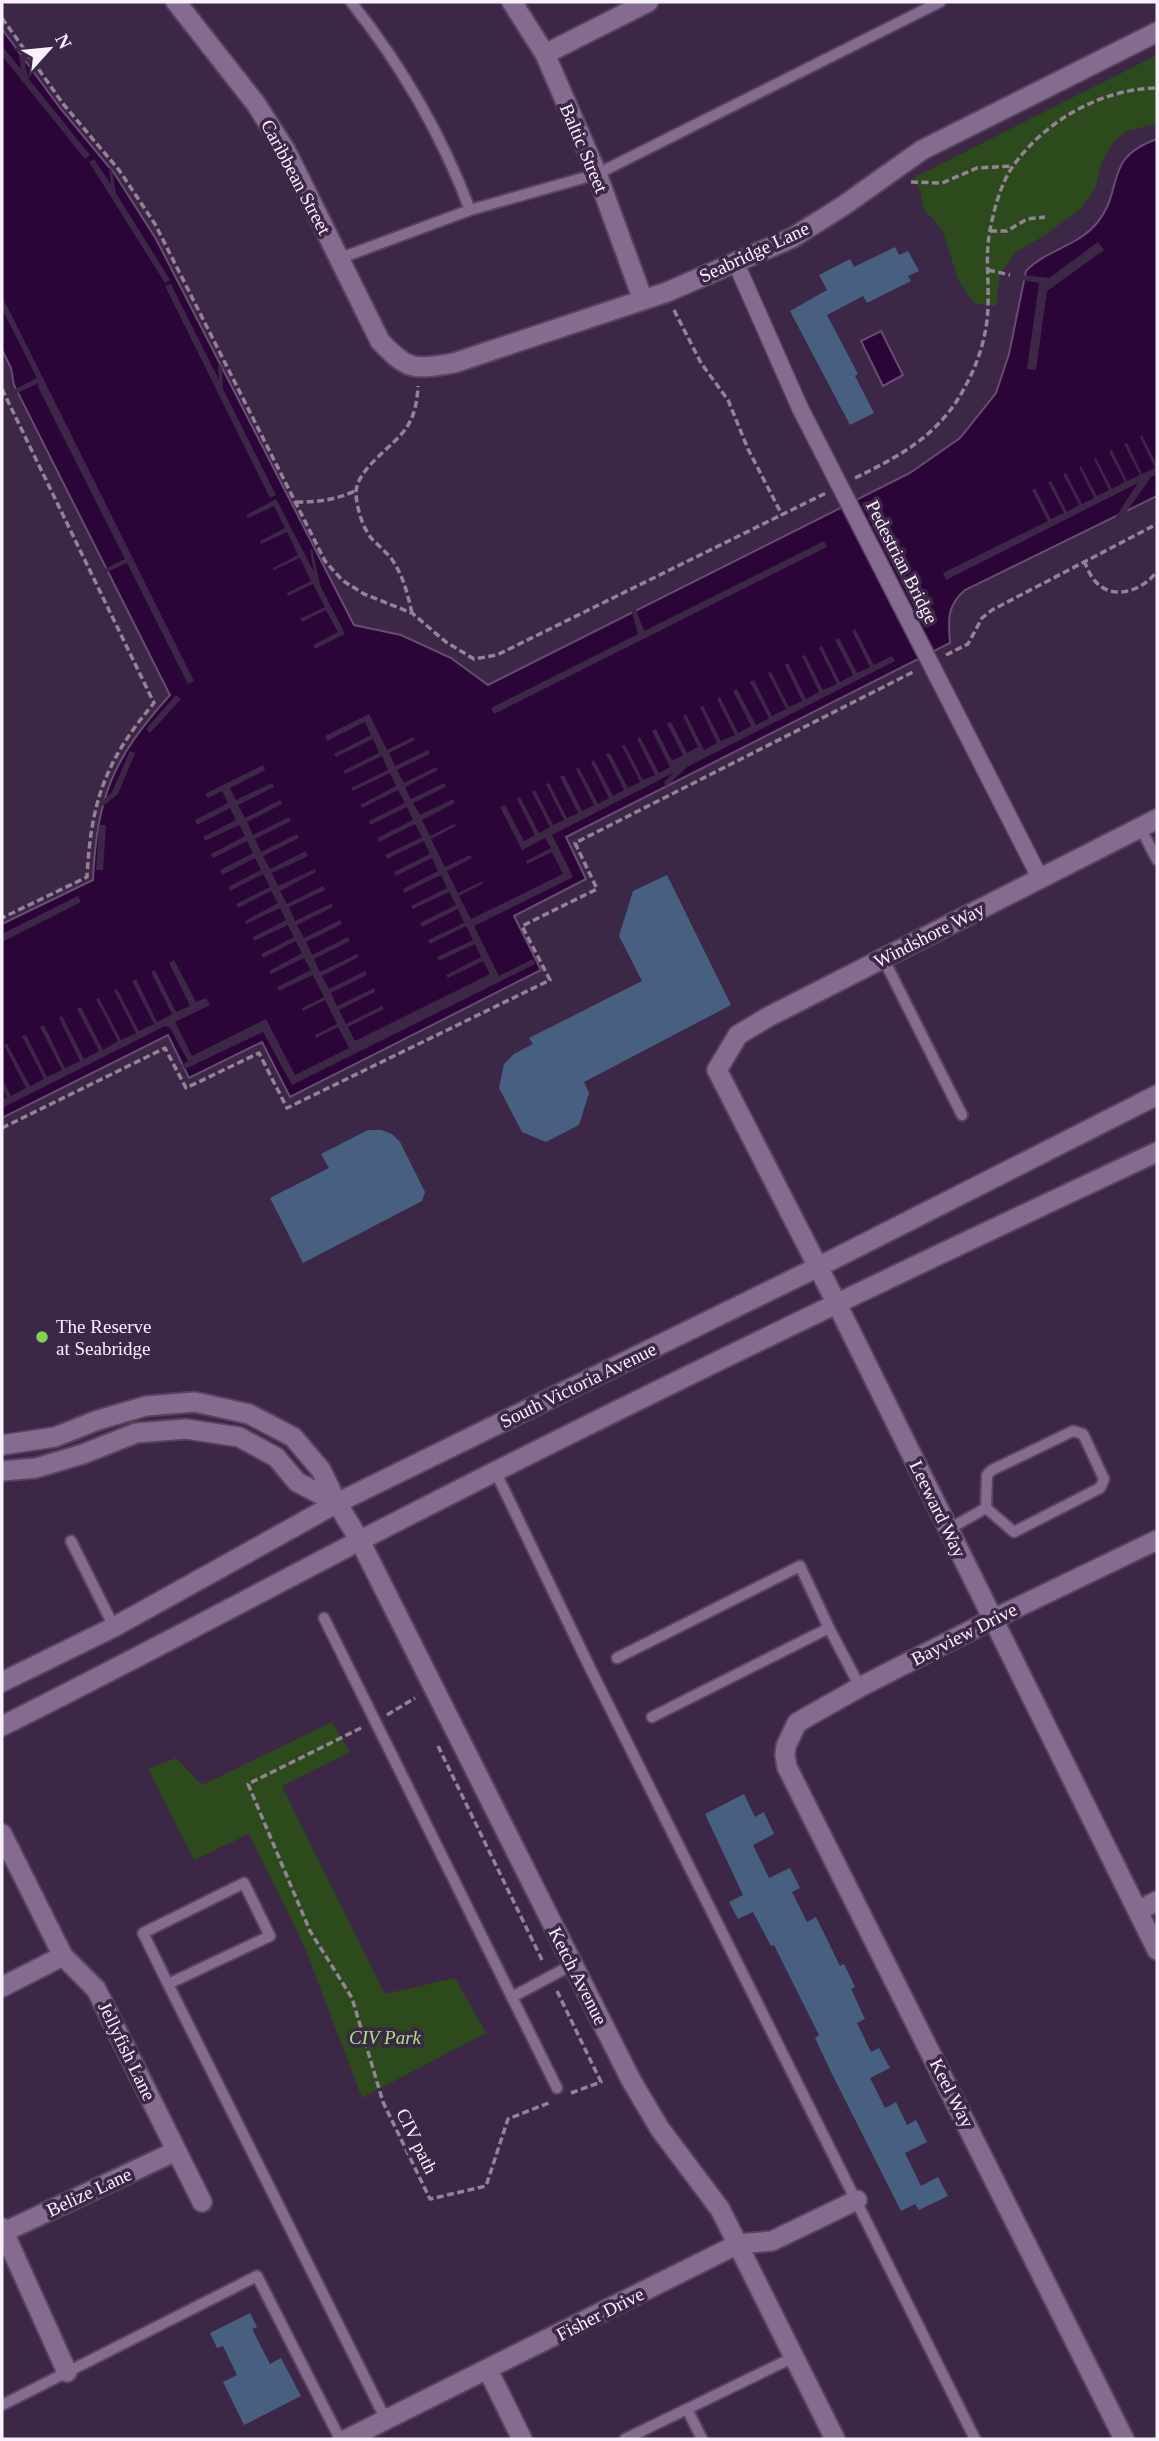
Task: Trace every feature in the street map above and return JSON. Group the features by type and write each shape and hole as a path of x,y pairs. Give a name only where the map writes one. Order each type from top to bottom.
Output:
{"street":[{"name":"Caribbean Street","path":"176,2 262,113 311,198 338,259 380,341 400,362"},
{"name":"Baltic Street","path":"512,2 545,54 597,174 643,300"},
{"path":"545,54 648,2"},
{"name":"Seabridge Lane","path":"400,362 419,369 454,363 667,292 792,238 922,150 1157,32"},
{"name":"Pedestrian Bridge","path":"735,261 800,408 1040,878"},
{"name":"Windshore Way","path":"717,1069 738,1035 768,1017 1149,823"},
{"name":"Leeward Way","path":"717,1069 836,1302 1157,1950"},
{"name":"South Victoria Avenue","path":"2,1682 114,1626 337,1503 818,1268 1157,1095"},
{"path":"2,1726 132,1661 359,1541 836,1302 1157,1152"},
{"name":"Ketch Avenue","path":"2,1445 55,1437 97,1420 146,1406 195,1402 249,1414 293,1437 321,1470 631,2080 660,2129 720,2209 835,2439"},
{"path":"2,1471 37,1468 83,1454 136,1433 186,1429 239,1437 276,1458 297,1482 337,1503"},
{"name":"Bayview Drive","path":"786,1746 797,1723 860,1687 1157,1540"},
{"name":"Keel Way","path":"786,1746 788,1767 1124,2439"},
{"name":"Jellyfish Lane","path":"2,1834 63,1956 96,1989 202,2202"},
{"path":"1138,1911 1157,1901"},
{"path":"2,1987 63,1956"},
{"name":"Belize Lane","path":"2,2231 176,2151"},
{"name":"Fisher Drive","path":"347,2439 738,2244 772,2241 857,2200"},
{"path":"2,2231 67,2372"},
{"path":"488,2370 522,2439"}],"lane":[{"path":"351,2 377,35 419,101 451,160 470,210"},
{"path":"338,259 470,210 597,174 940,2"},
{"path":"1149,823 1157,860"},
{"path":"883,958 962,1115"},
{"path":"1073,1431 1083,1434 1104,1479 1100,1489 1014,1532 986,1508 987,1475 992,1470 1073,1431"},
{"path":"496,1473 975,2439"},
{"path":"947,1530 986,1508"},
{"path":"71,1541 114,1626"},
{"path":"617,1658 800,1566 860,1687"},
{"path":"324,1618 560,2092"},
{"path":"652,1717 830,1628"},
{"path":"168,1984 270,1936 244,1883 143,1933 168,1984 386,2420"},
{"path":"512,1997 572,1965"},
{"path":"2,2405 257,2276 340,2439"},
{"path":"625,2439 794,2357"},
{"path":"687,2409 702,2439"}],"path":[{"path":"2,18 64,105 119,170 155,224 325,561 342,580 364,594 412,612 446,642 474,659 497,655 830,491"},
{"path":"855,478 902,454 924,438 949,414 966,387 977,363 985,334 990,231 1001,190 1013,167 1052,125 1075,110 1107,96 1141,88 1157,88"},
{"path":"886,174 910,182 942,183 977,168 1013,167"},
{"path":"990,231 1007,231 1027,219 1045,217"},
{"path":"988,270 1010,275"},
{"path":"667,292 682,329 701,363 727,400 748,449 782,514"},
{"path":"412,612 404,581 390,557 370,537 359,513 355,491 363,472 394,443 417,408 419,369"},
{"path":"2,389 154,703 114,758 97,800 89,839 87,877 2,918"},
{"path":"296,502 337,499 355,491"},
{"path":"944,657 968,644 982,618 992,610 1157,524"},
{"path":"1084,561 1094,581 1109,592 1130,592 1151,580 1157,571"},
{"path":"2,1128 165,1048 186,1088 259,1053 288,1108 550,980 522,926 597,889 575,844 919,669"},
{"name":"CIV path","path":"415,1699 247,1784 310,1931 352,1998 383,2102 430,2199 486,2186 509,2119 552,2101"},
{"path":"433,1735 601,2082 560,2092"}],"green space":[{"path":"1157,55 1157,124 1126,131 1111,145 1102,162 1095,189 1080,209 1047,234 1016,252 1000,274 996,306 974,303 958,280 943,231 924,209 920,190 913,178"},
{"name":"CIV Park","path":"332,1722 350,1752 282,1786 385,1994 455,1978 486,2033 362,2098 305,1948 249,1834 194,1860 148,1769 176,1758 202,1785"}],"shaded area":[{"path":"2,29 60,108 114,173 156,239 354,625 401,635 451,658 488,685 910,473 960,438 996,393 1009,354 1026,271 1042,258 1080,238 1097,223 1110,198 1121,165 1128,155 1157,139 1157,496 965,590 955,601 950,614 950,643 566,837 586,879 514,916 541,970 290,1097 262,1042 189,1078 168,1035 2,1118 2,924 93,880 99,825 112,780 134,739 170,695 14,385 11,368 2,350"},
{"path":"881,331 903,375 883,386 861,341"}],"pier":[{"path":"2,46 21,69 19,56 22,54 26,60 28,78 90,155 85,159 2,56"},
{"path":"94,159 111,185 109,167 112,170 116,193 170,280 165,283 89,162"},
{"path":"1098,242 1104,250 1047,291 1036,370 1027,369 1039,283 1021,280 1022,275 1049,278"},
{"path":"171,284 219,380 218,365 222,368 223,389 276,495 270,498 165,286"},
{"path":"2,296 194,681 188,684 127,563 105,573 103,570 125,559 38,387 39,383 15,394 13,390 37,378 2,309"},
{"path":"1142,435 1157,465 1157,474 1151,477 1123,517 1113,521 1138,483 946,580 943,573 1048,521 1032,490 1035,488 1051,519 1064,513 1048,482 1051,481 1067,512 1079,505 1063,474 1066,473 1082,504 1094,498 1079,467 1081,466 1097,496 1109,490 1094,459 1096,458 1112,489 1125,482 1109,452 1112,450 1127,481 1140,475 1124,444 1127,443 1142,474 1155,468 1140,437"},
{"path":"276,499 314,572 310,550 312,548 320,585 345,634 315,649 313,645 338,632 326,610 302,622 300,619 325,607 313,584 288,596 287,593 311,581 300,558 274,570 273,568 298,555 287,532 261,544 260,541 285,528 274,506 248,518 246,515"},
{"path":"824,541 827,547 494,714 491,708 638,634 631,609 635,607 644,631"},
{"path":"855,629 874,665 892,656 895,661 687,767 666,787 664,782 673,773 552,835 573,877 474,926 499,976 533,959 535,964 292,1085 263,1032 185,1069 182,1065 188,1061 170,1028 165,1026 2,1108 2,1100 7,1097 2,1087 2,1078 11,1096 26,1088 4,1045 7,1044 30,1086 44,1079 22,1036 26,1035 47,1077 62,1070 40,1027 44,1025 65,1068 80,1061 59,1018 62,1016 84,1059 99,1051 77,1009 81,1007 103,1050 118,1041 96,999 99,998 121,1040 136,1033 114,990 117,989 139,1031 154,1024 132,981 136,979 157,1022 172,1014 151,972 155,970 176,1012 190,1006 169,963 174,960 196,1002 206,998 210,1005 175,1022 192,1056 266,1019 295,1075 349,1048 338,1027 316,1038 315,1035 337,1024 325,1000 303,1011 302,1008 324,997 313,975 279,991 277,987 311,970 304,958 271,974 269,971 302,953 296,941 263,958 261,954 294,937 288,925 254,941 253,937 286,920 280,908 246,924 245,921 278,903 271,891 238,908 236,904 270,887 263,874 230,891 228,887 261,870 255,858 222,875 220,870 253,853 247,841 213,858 211,854 245,836 239,825 205,841 203,837 236,820 230,808 197,825 195,820 228,803 222,791 208,798 205,794 263,765 265,770 230,788 236,800 272,783 274,787 238,805 245,818 280,800 282,804 247,822 253,835 289,817 291,821 255,839 261,852 297,834 299,838 263,856 270,869 306,851 308,856 272,873 278,886 315,869 316,872 280,891 287,904 323,886 325,890 289,907 295,921 332,903 333,907 297,925 304,938 340,920 342,924 306,942 312,955 348,937 350,941 314,959 320,972 357,954 359,957 322,976 329,989 365,971 367,975 331,993 337,1006 374,988 375,992 339,1010 346,1024 382,1006 384,1009 348,1027 355,1041 490,974 483,961 448,978 446,975 481,957 475,944 439,961 437,957 473,940 466,926 430,944 428,940 464,923 458,909 422,927 420,923 456,905 449,892 413,909 411,906 447,888 441,875 404,893 403,889 438,871 432,858 396,876 394,872 430,854 424,841 387,859 385,855 422,837 415,824 379,842 377,838 413,820 407,807 370,825 369,821 405,803 398,790 362,808 360,805 396,786 390,773 353,791 351,788 388,770 382,756 345,774 343,771 379,753 373,739 336,757 334,754 371,735 365,722 327,741 325,736 369,714 387,750 413,737 415,740 389,753 395,766 428,750 430,754 397,770 404,783 436,767 438,770 405,787 411,799 444,783 446,787 413,803 420,815 453,799 455,803 422,820 430,836 454,824 456,826 431,839 445,867 470,855 472,858 447,871 458,893 483,881 484,883 459,896 471,919 563,874 552,852 527,864 526,861 551,848 545,838 522,850 500,807 505,805 524,841 535,835 517,799 520,797 539,833 550,827 532,792 535,790 553,825 564,820 546,784 549,783 567,818 578,813 560,777 564,775 582,811 594,805 576,769 579,768 598,804 609,798 591,762 594,760 613,796 624,790 606,754 610,753 628,788 640,782 622,746 625,745 643,780 655,775 637,739 640,737 659,773 670,767 652,731 656,729 672,761 683,755 667,724 671,722 687,753 698,747 683,716 686,714 704,750 717,743 700,707 703,706 721,741 735,735 717,699 720,697 738,733 751,726 733,691 737,689 756,725 769,718 750,682 754,680 772,716 786,709 768,673 771,672 789,707 802,701 785,665 788,663 806,699 819,692 802,656 805,655 823,690 837,684 819,648 822,646 840,682 853,675 835,640 839,638 857,673 870,667 852,631"},
{"path":"176,695 181,699 150,733 146,729"},
{"path":"130,751 135,753 118,794 103,806 100,803 112,792"},
{"path":"99,825 106,825 103,870 96,870"},
{"path":"78,896 81,902 2,942 2,934"}],"building":[{"path":"895,247 899,255 908,251 919,271 908,276 911,281 867,303 863,296 827,315 858,374 855,376 874,413 850,425 790,311 827,290 819,275 850,259 854,267"},
{"path":"667,875 731,1005 584,1082 589,1093 579,1125 546,1142 522,1132 499,1088 504,1064 514,1054 533,1044 529,1038 642,981 619,936 633,891"},
{"path":"368,1130 381,1130 392,1134 400,1142 425,1192 422,1201 303,1263 270,1198 329,1168 321,1154"},
{"path":"744,1794 755,1817 764,1812 774,1834 753,1845 769,1878 790,1868 800,1888 792,1892 807,1922 816,1917 840,1966 844,1964 855,1987 851,1989 865,2019 857,2023 871,2052 879,2048 890,2068 870,2078 885,2108 896,2102 907,2125 916,2120 927,2142 905,2153 921,2186 938,2177 948,2196 919,2210 915,2204 901,2211 831,2072 815,2038 819,2035 774,1945 771,1946 753,1912 738,1919 729,1902 743,1895 705,1814"},
{"path":"250,2313 257,2327 252,2329 270,2364 281,2358 301,2396 244,2425 223,2382 237,2375 223,2346 217,2348 210,2333"}],"place":[{"name":"The Reserve at Seabridge","path":"42,1337"}]}
